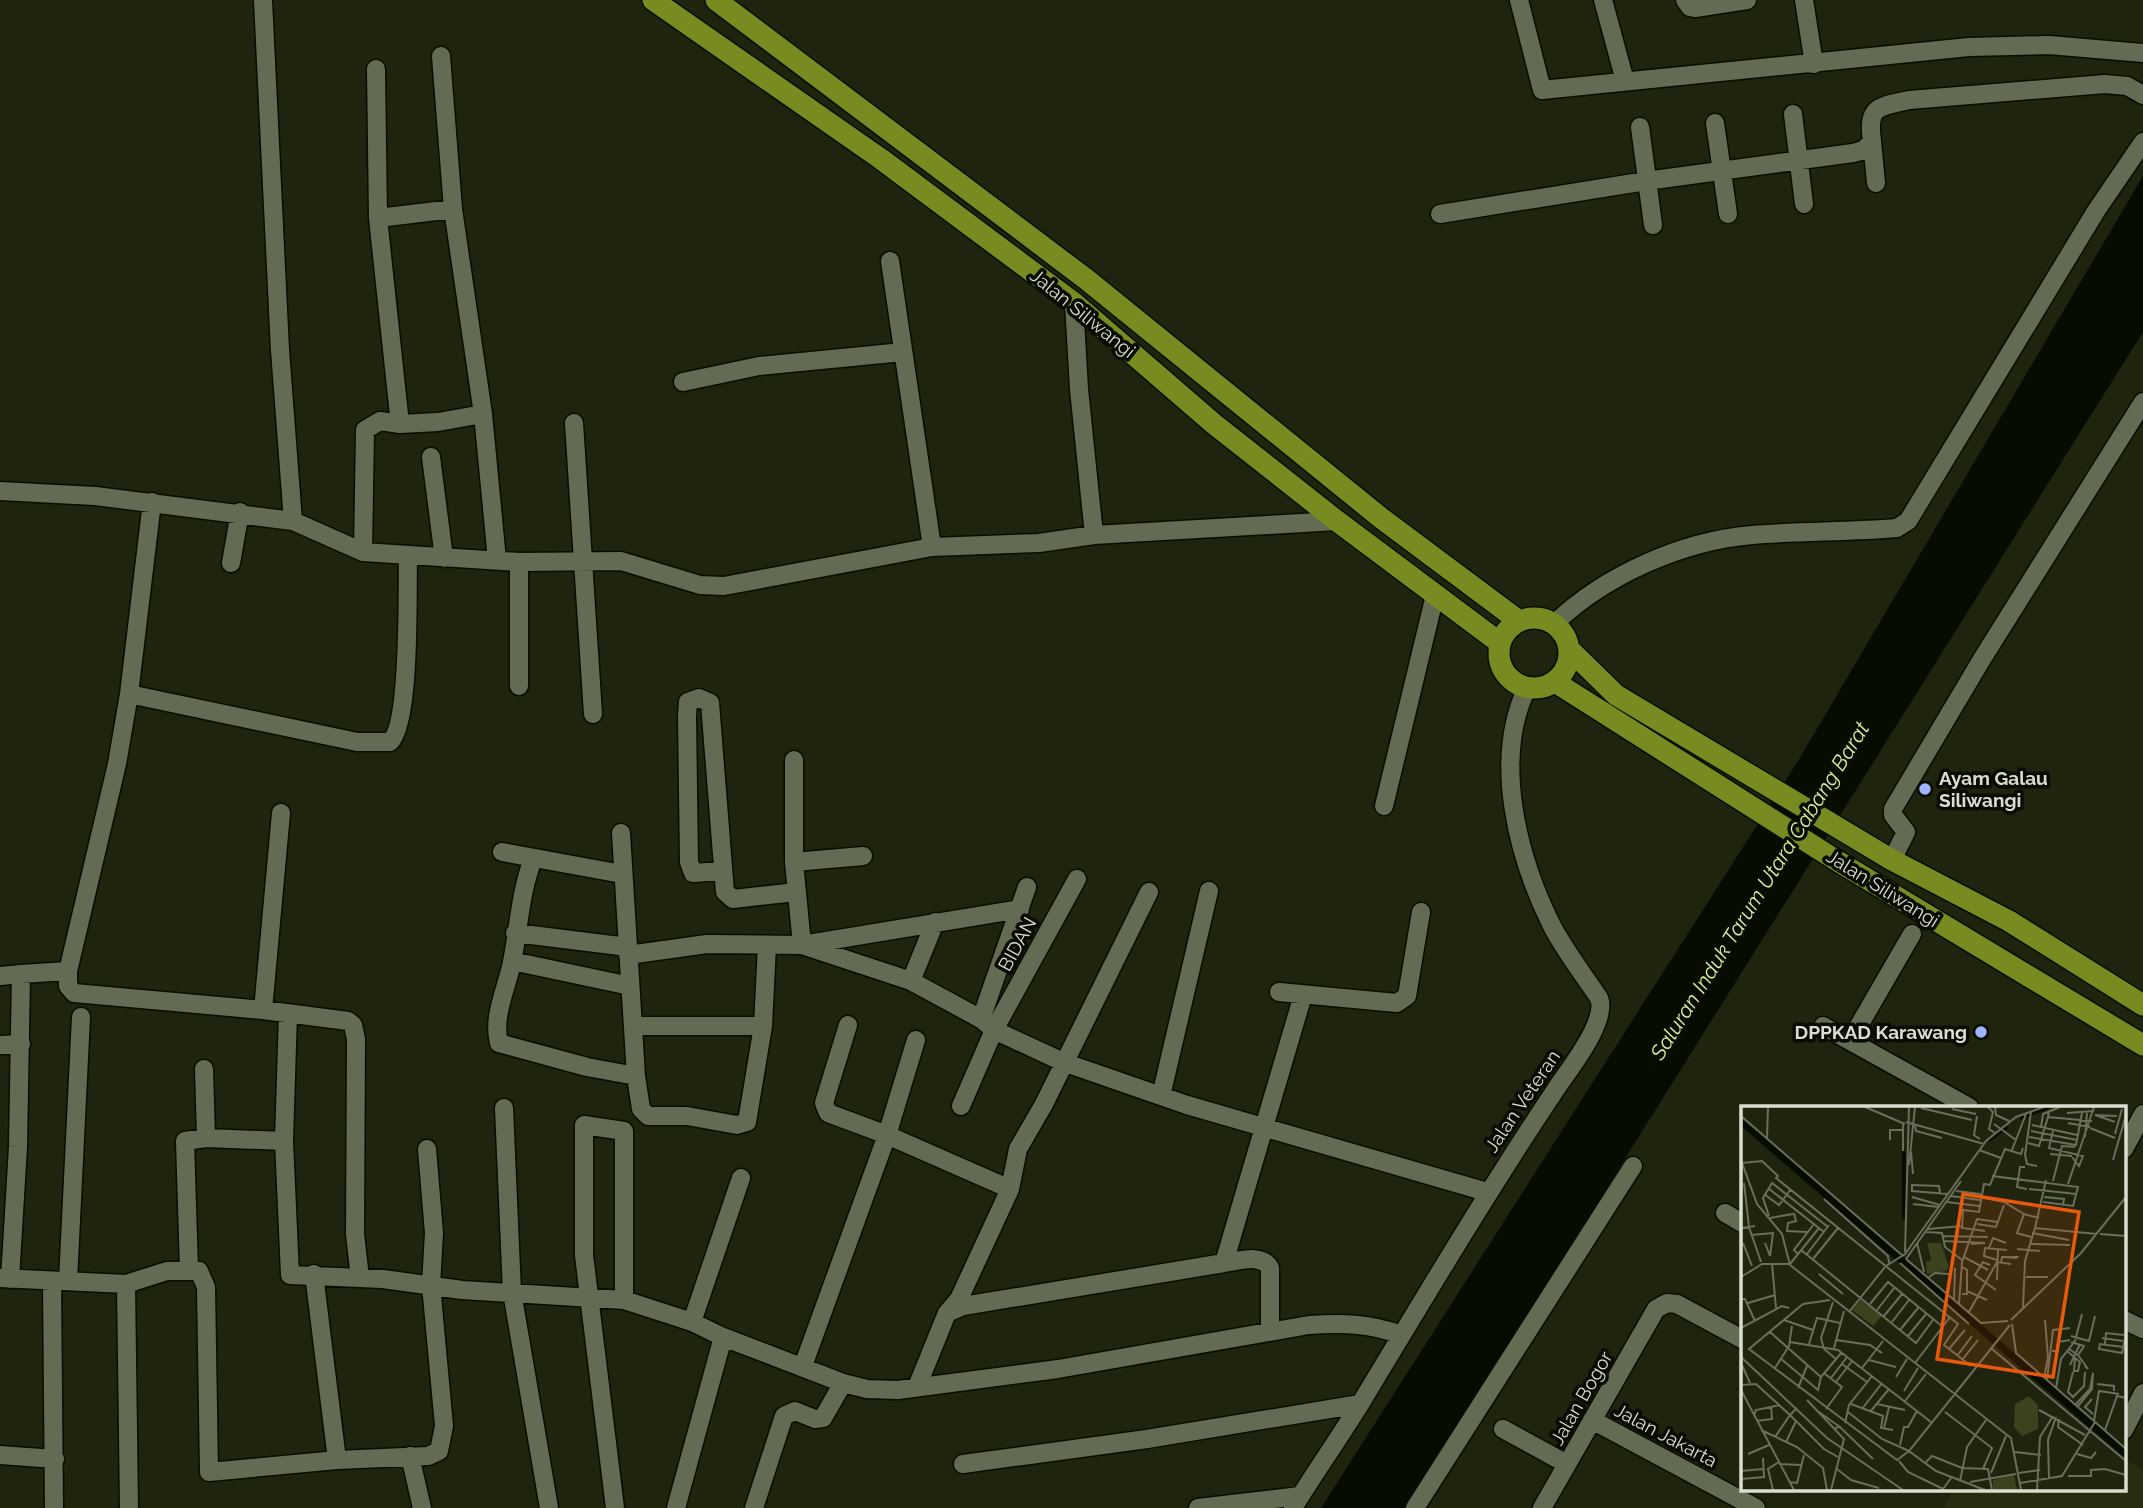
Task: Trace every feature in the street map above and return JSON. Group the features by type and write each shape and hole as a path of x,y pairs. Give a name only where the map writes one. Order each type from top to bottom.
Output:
{"main road":[{"name":"Jalan Siliwangi","path":"653,0 881,159 1074,303 1214,424 1337,521 1500,643"},
{"name":"Jalan Siliwangi","path":"716,0 1086,279 1359,501 1519,621"},
{"path":"1540,618 1554,624 1564,635 1569,649 1565,670 1555,682 1542,688 1527,688 1514,683 1504,672 1499,658 1500,643 1507,630 1519,621 1540,618"},
{"name":"Jalan Siliwangi","path":"1569,649 1616,695 1892,860 2009,921 2143,1005"},
{"name":"Jalan Siliwangi","path":"1555,682 1839,862 2143,1045"},
{"path":"1991,952 2009,921"}],"street":[{"path":"263,0 280,350 293,521"},
{"path":"1519,0 1542,90 1969,47 2049,45 2143,53"},
{"path":"1603,0 1625,80"},
{"path":"1685,0 1690,7 1695,8 1747,0"},
{"path":"1804,0 1814,64"},
{"path":"440,56 453,209 483,414 497,560"},
{"path":"376,69 378,218 400,424"},
{"path":"1876,183 1869,121 1874,111 1884,105 1909,100 2105,84 2127,86 2143,95"},
{"path":"1793,114 1804,204"},
{"path":"1715,123 1728,214"},
{"path":"1640,127 1653,225"},
{"path":"1440,214 1646,181 1799,161 1864,150 1872,141"},
{"path":"1554,624 1588,595 1626,574 1700,545 1750,535 1897,528 1908,521 2096,211 2143,142"},
{"path":"378,218 453,209"},
{"path":"890,261 932,547"},
{"path":"1074,303 1079,389 1094,535"},
{"path":"683,382 759,366 903,352"},
{"path":"1892,860 1906,832 1893,815 1892,809 1982,659 2143,402"},
{"path":"363,552 365,430 380,421 400,424 438,422 483,414"},
{"path":"574,423 593,714"},
{"path":"431,457 444,558"},
{"path":"0,491 152,502 240,512 293,521 363,552 519,562 621,561 700,585 724,586 932,547 1039,543 1094,535 1337,521"},
{"path":"152,502 129,694 117,764 68,971 68,986 74,993 263,1010 348,1021 355,1030 355,1234 360,1278"},
{"path":"232,563 240,512"},
{"path":"129,694 357,742 390,742 398,730 405,688 408,556"},
{"path":"519,562 519,686"},
{"path":"1384,806 1435,595"},
{"name":"Jalan Veteran","path":"1296,1502 1360,1404 1487,1192 1562,1081 1598,1022 1602,1010 1598,998 1553,926 1530,873 1517,827 1510,781 1515,722 1527,688"},
{"path":"722,871 693,873 689,862 687,716 688,702 699,698 710,703 725,892 733,899 796,892"},
{"path":"794,760 794,862 802,946"},
{"path":"263,1010 281,813"},
{"path":"621,833 636,1076 641,1109 648,1116 687,1116 743,1124 747,1122 763,1026 767,945"},
{"path":"502,852 622,874"},
{"path":"794,862 863,856"},
{"path":"533,859 526,877 512,961 497,1024 499,1043 587,1067 636,1076"},
{"name":"BIDAN","path":"987,1025 1077,879"},
{"path":"961,1106 1027,887"},
{"path":"1161,1097 1209,891"},
{"path":"917,1387 947,1313 959,1299 1010,1189 1018,1149 1149,892"},
{"path":"515,933 628,951 707,944 802,946 1020,909"},
{"path":"1279,992 1397,1003 1407,996 1421,912"},
{"path":"911,981 935,922"},
{"path":"1850,1041 1912,934"},
{"path":"802,946 911,981 987,1025 1063,1062 1161,1097 1487,1192"},
{"path":"512,961 630,986"},
{"path":"0,976 68,971"},
{"path":"21,974 21,1044 5,1279 125,1284 167,1271 199,1271 206,1287 209,1472 337,1460 428,1456 439,1451 443,1440 430,1285 435,1233 427,1149"},
{"path":"1224,1263 1303,995"},
{"path":"288,1013 284,1141 290,1275 314,1274 462,1290 624,1300 692,1322 723,1337 843,1383 867,1389 898,1391 1058,1369 1270,1330 1350,1322 1379,1326 1401,1335"},
{"path":"54,1508 60,1281 81,1017"},
{"path":"848,1025 824,1103 828,1113 887,1135 1010,1189"},
{"path":"633,1026 763,1026"},
{"path":"1823,1026 1967,1106"},
{"path":"803,1366 887,1135 916,1040"},
{"path":"0,1045 21,1044"},
{"path":"204,1069 206,1138"},
{"path":"504,1108 512,1292 548,1508"},
{"path":"2126,1145 2143,1114"},
{"path":"615,1508 587,1297 583,1236 584,1125 624,1132 624,1300"},
{"path":"189,1270 185,1141 206,1138 284,1141"},
{"path":"1415,1508 1633,1166"},
{"path":"692,1322 741,1178"},
{"path":"1725,1213 1741,1222"},
{"path":"947,1313 963,1306 1259,1259 1267,1262 1270,1268 1270,1330"},
{"path":"314,1274 337,1460"},
{"path":"125,1284 129,1508"},
{"name":"Jalan Bogor","path":"1542,1508 1656,1308 1667,1303 1677,1304 1741,1338"},
{"path":"2126,1321 2143,1329"},
{"path":"677,1508 723,1337"},
{"path":"754,1508 786,1414 795,1411 815,1419 823,1418 843,1383"},
{"path":"2126,1426 2143,1393"},
{"path":"963,1464 1147,1439 1360,1404"},
{"name":"Jalan Jakarta","path":"1592,1420 1727,1501 1756,1508"},
{"path":"1503,1429 1567,1464"},
{"path":"0,1455 55,1459"},
{"path":"410,1456 422,1508"},
{"path":"1198,1508 1296,1502"}],"shaded area":[{"path":"2126,1460 2143,1469 2143,1508 1943,1508 1953,1490 2126,1490"}],"water":[{"name":"Saluran Induk Tarum Utara Cabang Barat","path":"2143,176 2143,332 1406,1508 1321,1508 1798,761"}],"place":[{"name":"Ayam Galau Siliwangi","path":"1925,789"},
{"name":"DPPKAD Karawang","path":"1981,1032"}]}
